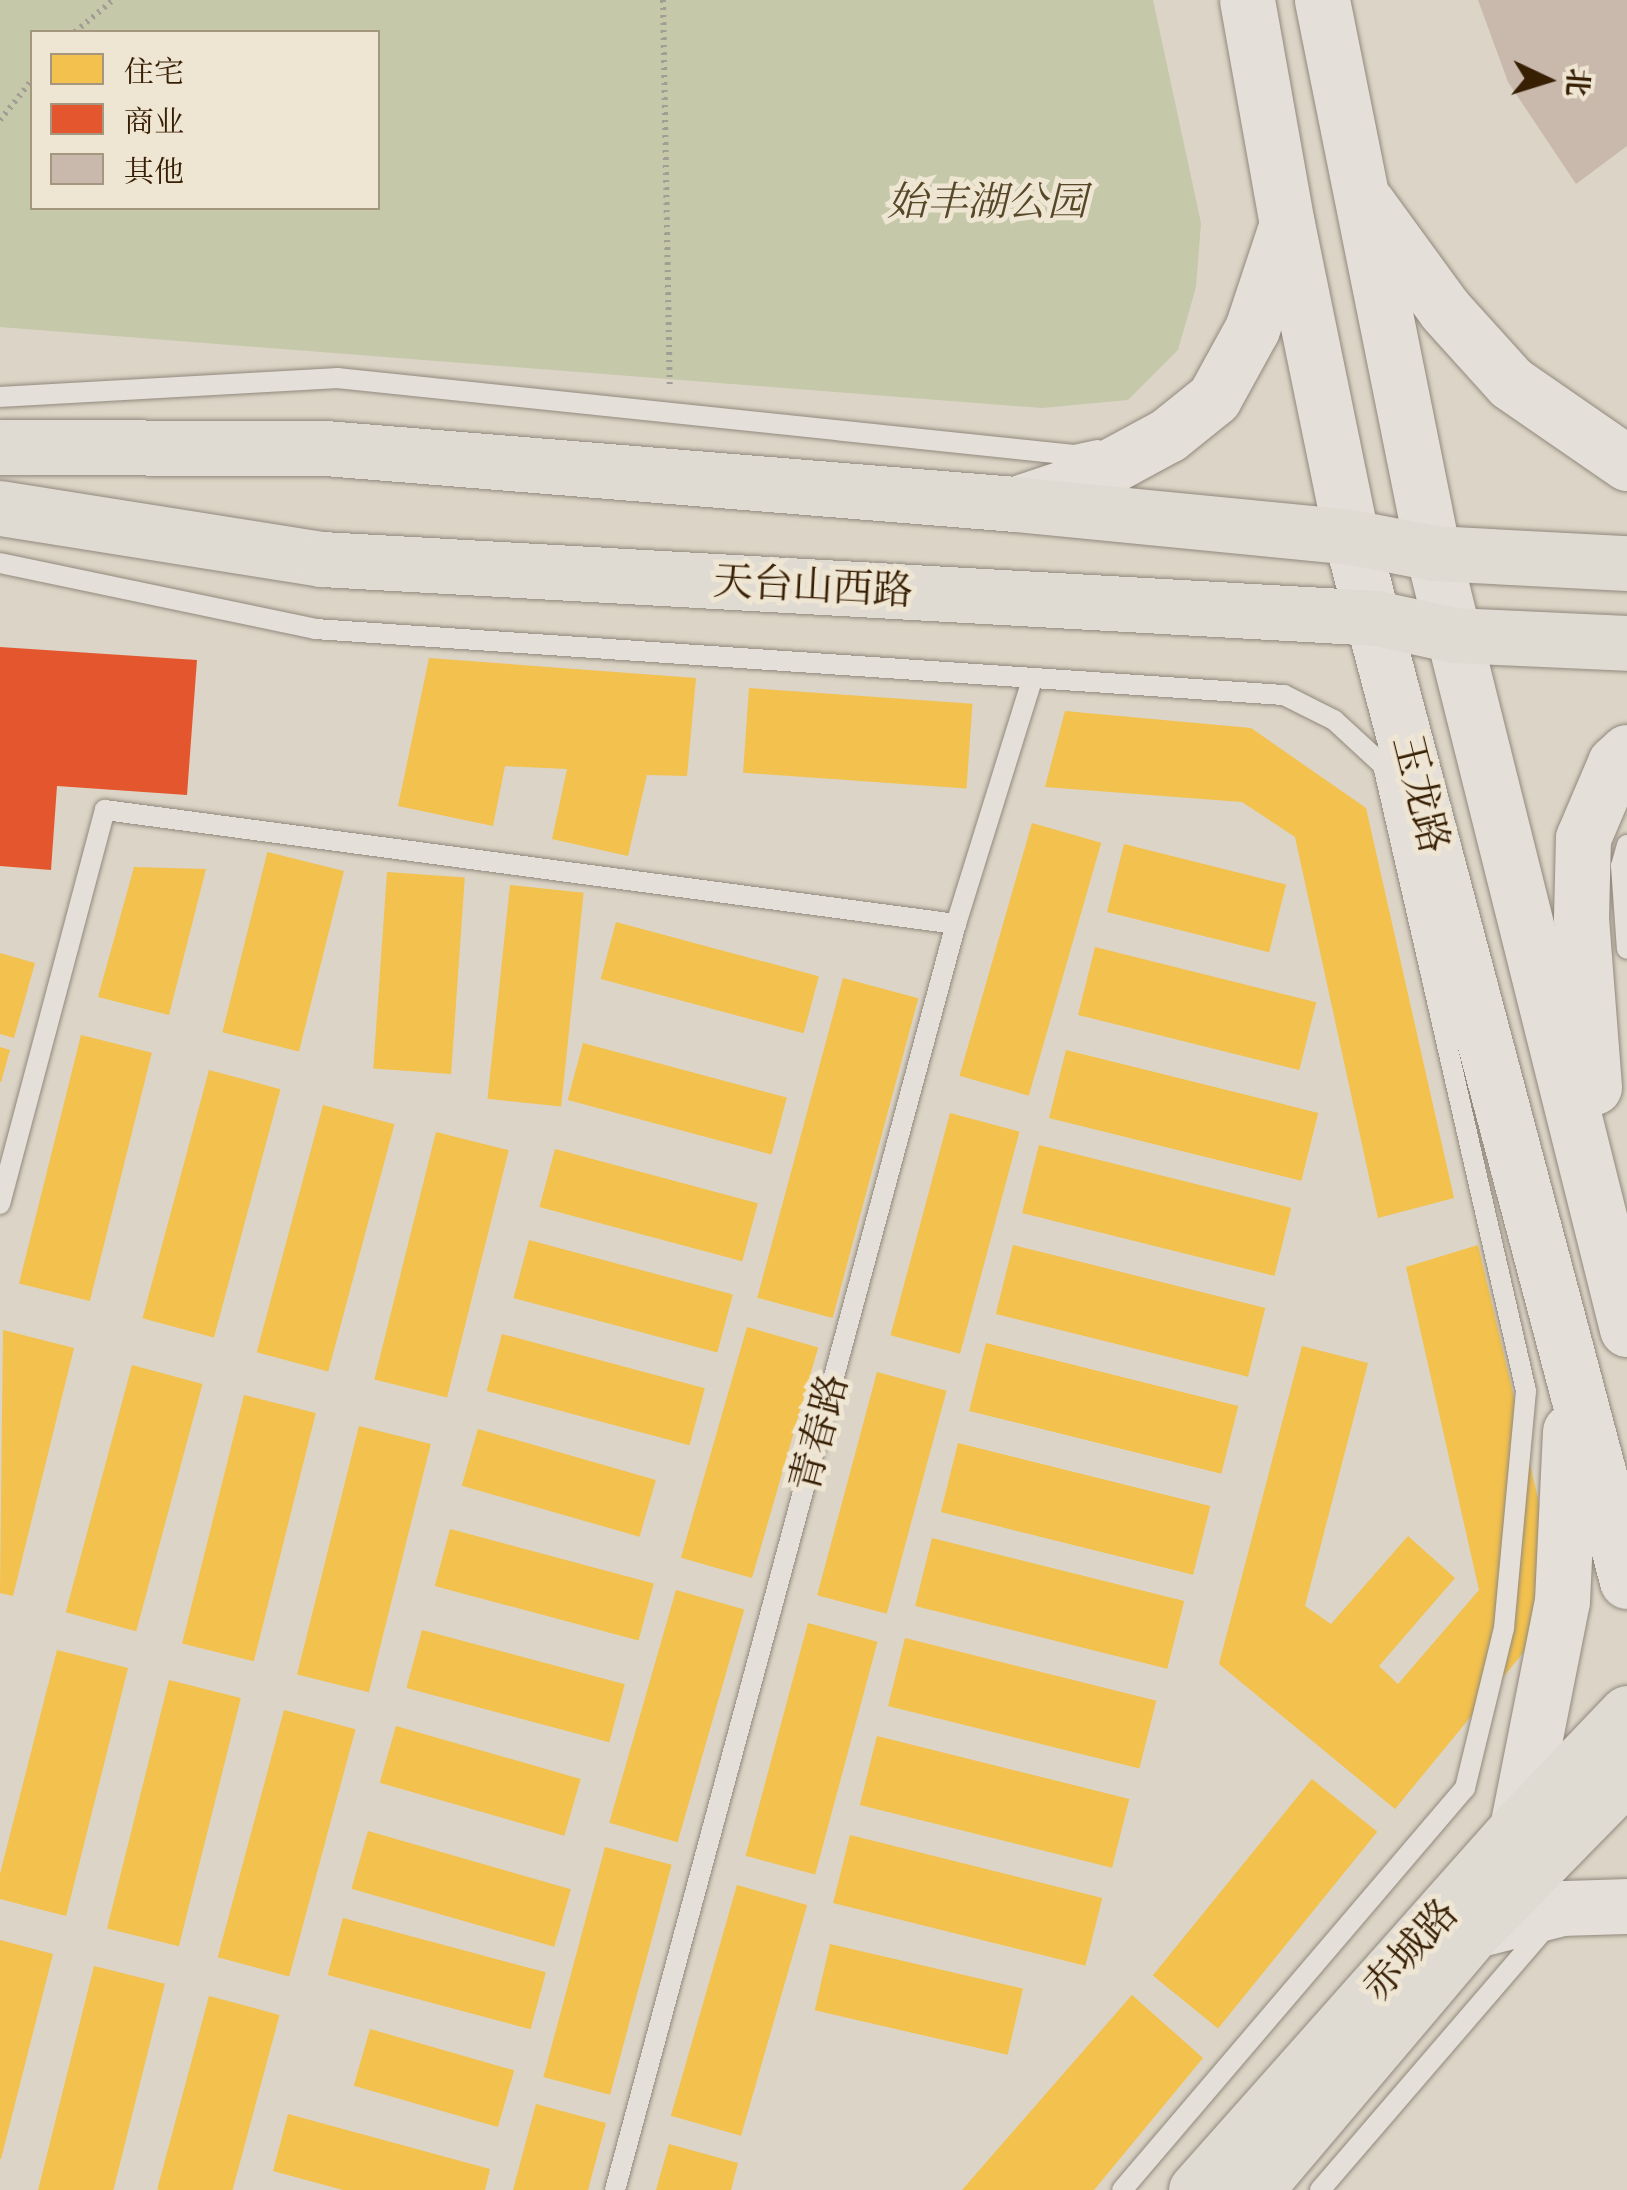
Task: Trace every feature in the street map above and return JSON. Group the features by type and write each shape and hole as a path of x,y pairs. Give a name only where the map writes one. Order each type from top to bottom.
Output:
{"main road":[{"name":"玉龙路","path":"1247,0 1287,224 1351,537 1376,618 1572,1383 1627,1581"},
{"name":"玉龙路","path":"1322,0 1356,189 1433,553 1627,1330"},
{"path":"1356,189 1444,310 1512,383 1626,462"},
{"path":"1015,504 1081,482 1168,435 1214,398 1252,329 1287,224"},
{"path":"0,446 325,448 1015,504 1351,537 1433,553 1627,563"},
{"name":"天台山西路","path":"0,508 322,558 1376,618 1453,635 1627,644"},
{"path":"1605,1239 1581,918 1583,838 1615,764 1627,752"},
{"path":"1517,1828 1562,1600 1572,1383"},
{"name":"赤城路","path":"1196,2190 1517,1828 1627,1713"},
{"name":"赤城路","path":"1255,2190 1475,1930 1627,1775"},
{"path":"1475,1930 1562,1908 1627,1906"}],"lane":[{"path":"0,397 337,378 1074,455 1168,435"},
{"path":"0,562 315,630 1284,696 1334,720 1382,765 1526,1391 1504,1628 1465,1788 1122,2190"},
{"name":"青春路","path":"615,2190 956,924 1032,680"},
{"path":"0,1204 105,810 956,924"},
{"path":"1627,845 1621,866 1627,949"},
{"path":"1320,2190 1562,1908"}],"path":[{"path":"78,30 113,0"},
{"path":"663,0 670,413"},
{"path":"0,120 30,82"}],"green space":[{"name":"始丰湖公园","path":"0,0 1153,0 1201,223 1196,287 1178,350 1128,400 1042,408 0,327"}],"building: 住宅":[{"path":"429,658 696,678 687,776 647,775 628,856 552,839 567,769 505,766 493,826 398,806"},
{"path":"749,688 972,704 967,788 743,773"},
{"path":"1065,711 1251,728 1366,808 1454,1198 1378,1218 1295,837 1242,802 1045,787"},
{"path":"1032,823 1101,843 1029,1096 960,1076"},
{"path":"1124,844 1286,884 1269,952 1107,912"},
{"path":"267,852 344,871 299,1051 222,1032"},
{"path":"134,867 206,869 169,1015 98,997"},
{"path":"387,872 465,877 451,1074 373,1069"},
{"path":"510,885 584,893 561,1107 488,1099"},
{"path":"616,922 819,976 804,1033 601,979"},
{"path":"1095,947 1316,1002 1299,1070 1078,1015"},
{"path":"0,953 35,963 14,1038 0,1034"},
{"path":"843,978 918,998 833,1318 757,1298"},
{"path":"81,1035 152,1053 90,1301 19,1283"},
{"path":"583,1043 787,1098 772,1155 568,1100"},
{"path":"0,1047 10,1050 1,1082 0,1082"},
{"path":"1066,1050 1318,1113 1301,1181 1049,1118"},
{"path":"209,1070 280,1089 214,1337 142,1318"},
{"path":"323,1105 394,1124 328,1371 257,1352"},
{"path":"950,1113 1020,1132 960,1354 890,1335"},
{"path":"436,1132 509,1150 447,1398 374,1379"},
{"path":"1039,1145 1291,1208 1274,1276 1022,1213"},
{"path":"555,1149 758,1203 742,1261 539,1207"},
{"path":"529,1240 733,1295 717,1353 513,1298"},
{"path":"1013,1245 1265,1308 1248,1377 996,1314"},
{"path":"1478,1245 1563,1604 1395,1809 1219,1664 1302,1346 1368,1363 1305,1606 1331,1624 1408,1536 1455,1578 1379,1666 1398,1684 1479,1590 1406,1267"},
{"path":"747,1327 818,1347 752,1578 681,1558"},
{"path":"3,1330 74,1348 13,1596 0,1593"},
{"path":"502,1334 705,1388 690,1445 487,1391"},
{"path":"986,1343 1238,1406 1221,1474 969,1411"},
{"path":"132,1365 203,1384 136,1631 66,1612"},
{"path":"877,1372 947,1391 887,1614 817,1595"},
{"path":"244,1395 316,1413 254,1661 182,1643"},
{"path":"359,1426 431,1444 369,1692 297,1674"},
{"path":"478,1429 656,1480 640,1537 462,1486"},
{"path":"958,1443 1210,1506 1193,1575 941,1512"},
{"path":"450,1529 654,1584 639,1641 435,1586"},
{"path":"932,1538 1184,1601 1167,1669 915,1606"},
{"path":"676,1590 744,1610 678,1842 609,1823"},
{"path":"808,1623 878,1642 815,1874 746,1856"},
{"path":"422,1630 625,1684 609,1742 406,1688"},
{"path":"905,1638 1156,1701 1139,1769 888,1706"},
{"path":"57,1650 128,1668 66,1916 0,1899 0,1874"},
{"path":"169,1680 241,1698 179,1946 107,1928"},
{"path":"284,1710 355,1729 289,1976 218,1957"},
{"path":"396,1726 581,1779 564,1836 380,1783"},
{"path":"877,1736 1129,1799 1112,1868 860,1805"},
{"path":"1312,1779 1377,1832 1218,2028 1153,1976"},
{"path":"368,1831 571,1889 554,1947 351,1889"},
{"path":"850,1835 1102,1898 1085,1966 833,1903"},
{"path":"605,1847 672,1865 610,2095 543,2077"},
{"path":"737,1885 807,1905 741,2136 671,2116"},
{"path":"343,1918 546,1972 531,2029 328,1975"},
{"path":"0,1940 53,1954 1,2159 0,2159"},
{"path":"830,1944 1023,1989 1008,2055 815,2010"},
{"path":"94,1966 165,1984 113,2190 38,2190"},
{"path":"1132,1995 1203,2058 1094,2190 962,2190"},
{"path":"209,1996 280,2015 233,2190 157,2189"},
{"path":"370,2029 514,2070 498,2127 354,2086"},
{"path":"536,2104 606,2123 588,2190 513,2190"},
{"path":"288,2114 490,2169 485,2190 343,2190 273,2171"},
{"path":"669,2144 738,2163 731,2190 656,2190"}],"building: 商业":[{"path":"0,647 197,660 187,795 57,786 51,870 0,866"}],"building: 其他":[{"path":"1478,0 1627,0 1627,146 1576,184 1508,82"}]}
